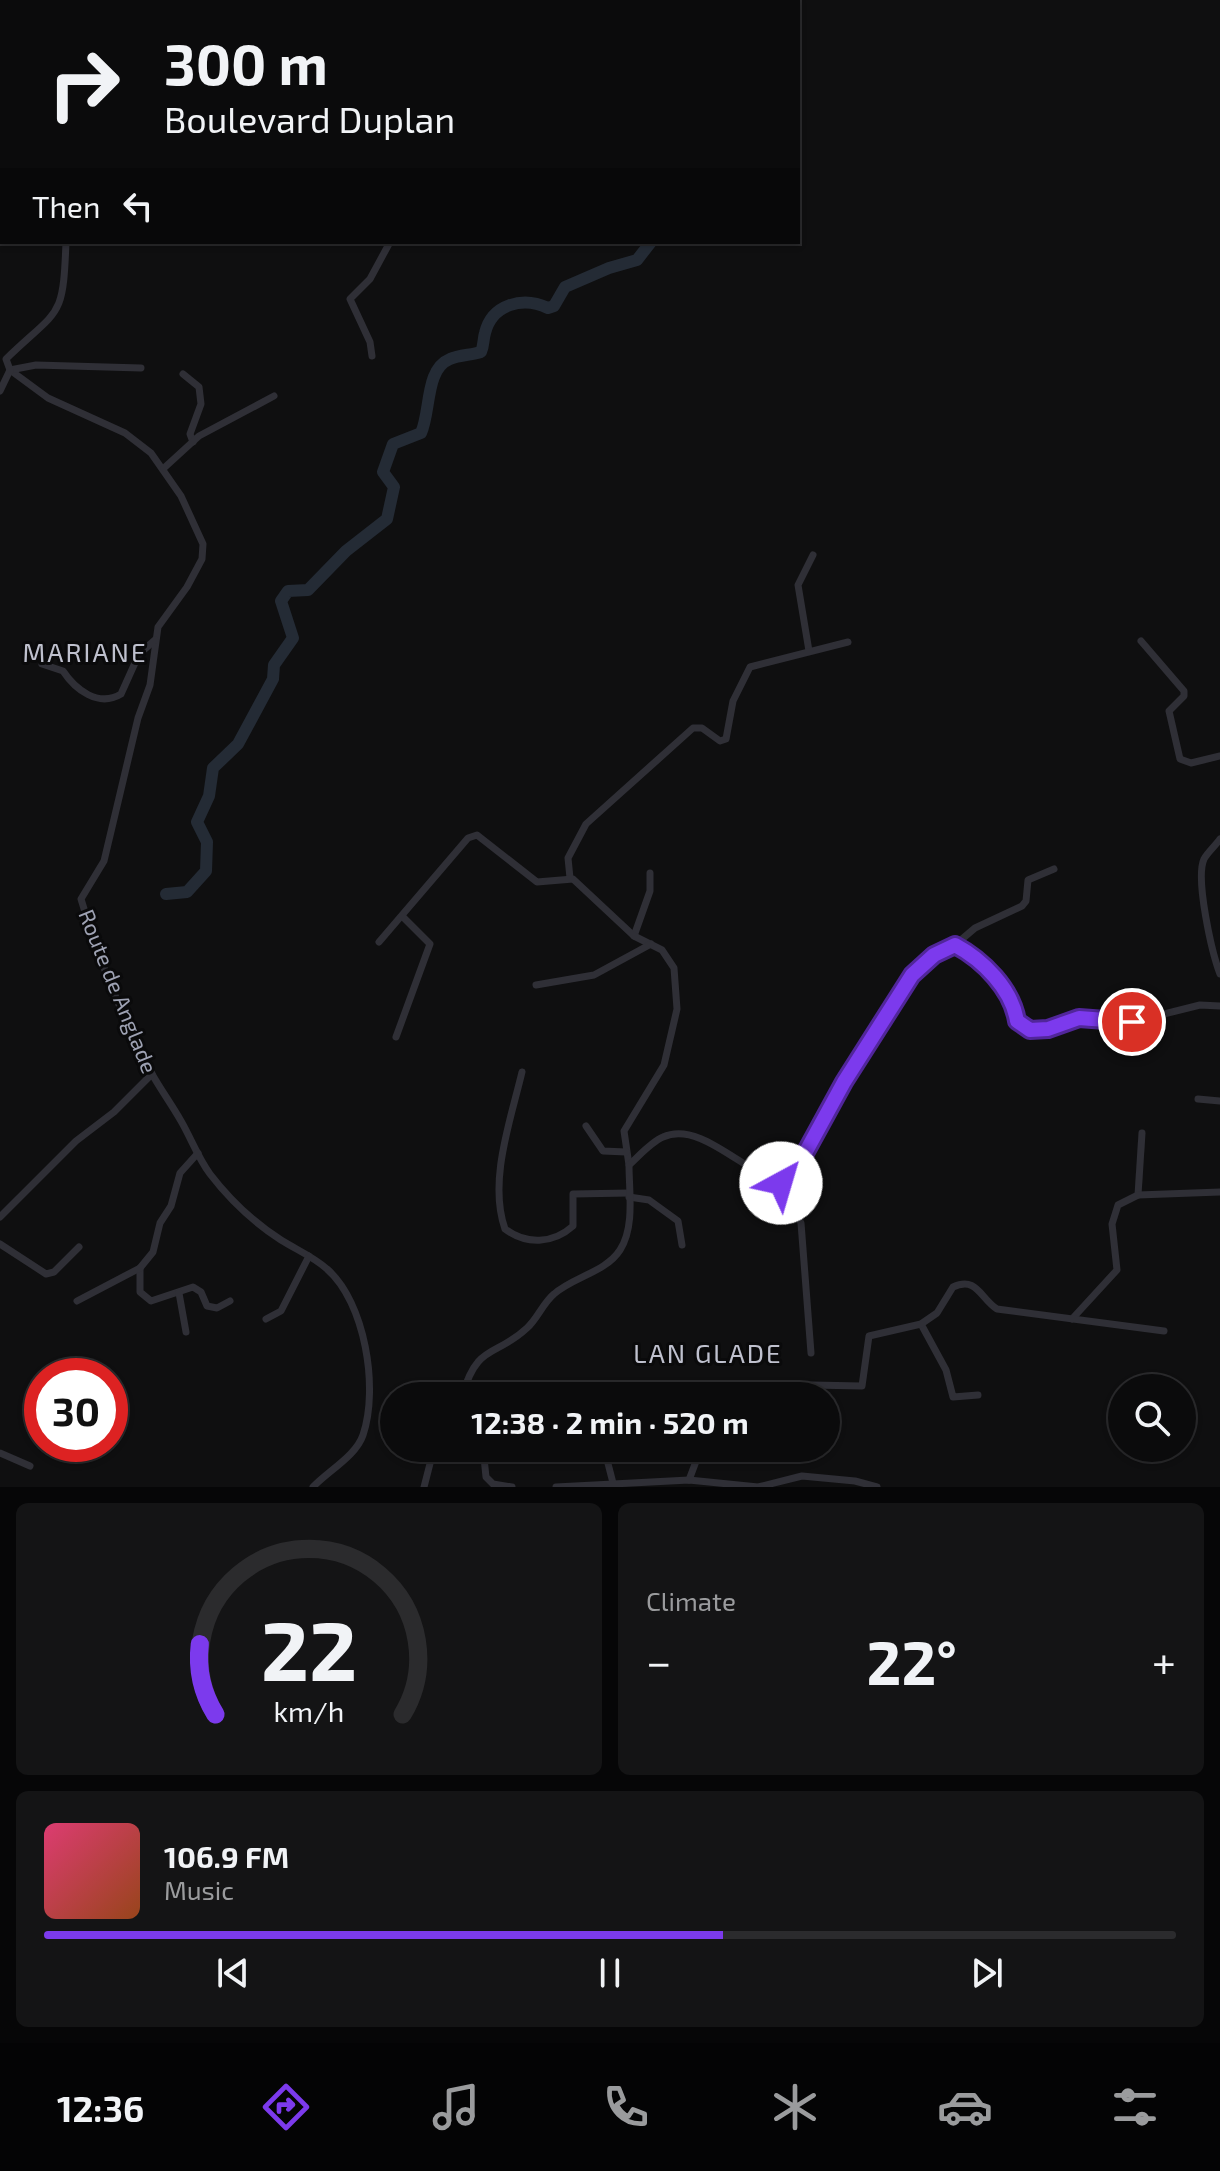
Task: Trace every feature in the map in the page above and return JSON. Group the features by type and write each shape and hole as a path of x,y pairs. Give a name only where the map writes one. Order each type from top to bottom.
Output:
{"street":[{"path":"10,370 3,358 58,309 64,296 66,244"},
{"path":"372,356 370,342 350,299 370,279 389,244"},
{"path":"10,370 36,365 141,368"},
{"path":"0,391 10,370"},
{"name":"Route de Anglade","path":"10,370 66,408 125,433 164,468 203,544 202,559 187,587 164,616 155,640 150,685 138,718 104,861 81,899 91,935 152,1074 229,1200 279,1239 309,1256 346,1288 355,1309 364,1337 368,1406 363,1436 350,1454 313,1487"},
{"path":"183,374 199,387 201,404 190,434 193,442"},
{"path":"164,468 193,442 274,396"},
{"path":"809,651 798,585 813,555"},
{"path":"42,664 63,671 72,684 86,694 115,698 121,694 139,654 155,640"},
{"path":"1141,641 1184,691 1184,696 1169,711 1180,759 1191,763 1220,756"},
{"path":"570,878 571,850 594,814 693,728 702,728 720,741 726,739 733,701 750,667 848,642"},
{"path":"379,942 473,835 482,836 537,882 570,878 634,936 662,950 674,968 677,1009 664,1065 624,1131 629,1165 629,1222 620,1251 605,1264 552,1294 527,1329 495,1347 477,1362 465,1382"},
{"path":"1220,839 1204,859 1203,880 1209,938 1220,974"},
{"path":"781,1183 792,1177 844,1082 912,975 934,955 955,945 975,928 1022,906 1026,901 1028,880 1054,869"},
{"path":"634,936 650,891 650,873"},
{"path":"396,1037 430,944 402,916"},
{"path":"536,985 602,972 651,944"},
{"path":"955,945 985,966 1014,1003 1017,1021 1030,1030 1048,1029 1079,1018 1132,1022 1200,1005 1220,1006"},
{"path":"522,1072 502,1165 501,1202 505,1229 516,1237 546,1240 573,1226 573,1194 629,1195 649,1200 678,1221 682,1245"},
{"path":"0,1217 76,1141 114,1112 152,1074"},
{"path":"1198,1099 1220,1101"},
{"path":"586,1126 603,1151 626,1152"},
{"path":"629,1165 662,1137 679,1133 705,1138 750,1171 781,1183 801,1223 811,1353"},
{"path":"1138,1195 1142,1133"},
{"path":"77,1301 140,1268 159,1241 160,1223 171,1206 180,1173 198,1153"},
{"path":"1072,1319 1117,1270 1112,1224 1118,1205 1138,1195 1220,1192"},
{"path":"0,1244 46,1274 54,1272 79,1247"},
{"path":"266,1319 281,1311 309,1256"},
{"path":"140,1268 140,1292 145,1299 151,1301 193,1287 201,1292 207,1306 217,1308 230,1301"},
{"path":"840,1386 862,1386 869,1336 921,1324 941,1309 953,1287 965,1283 979,1288 997,1309 1164,1331"},
{"path":"179,1293 186,1332"},
{"path":"921,1324 946,1370 953,1397 978,1395"},
{"path":"0,1453 30,1466"},
{"path":"424,1487 430,1462"},
{"path":"484,1462 486,1477 493,1484 512,1487"},
{"path":"608,1462 613,1483"},
{"path":"689,1480 696,1462"},
{"path":"556,1487 689,1480 758,1487 802,1476 855,1481 877,1487"}],"waterway":[{"path":"166,894 187,892 206,871 207,842 197,822 209,796 213,768 238,744 273,679 274,665 293,638 281,601 288,591 308,590 346,551 387,519 394,487 383,472 393,444 421,433 436,372 450,359 481,352 489,323 501,309 519,303 548,308 554,306 565,287 637,260 649,244"}],"district":[{"name":"MARIANE","path":"85,651"},
{"name":"LAN GLADE","path":"708,1352"}],"route":[{"path":"781,1183 792,1177 844,1082 912,975 934,955 955,945 973,954 985,966 1014,1003 1017,1021 1030,1030 1048,1029 1079,1018 1132,1022"}]}
